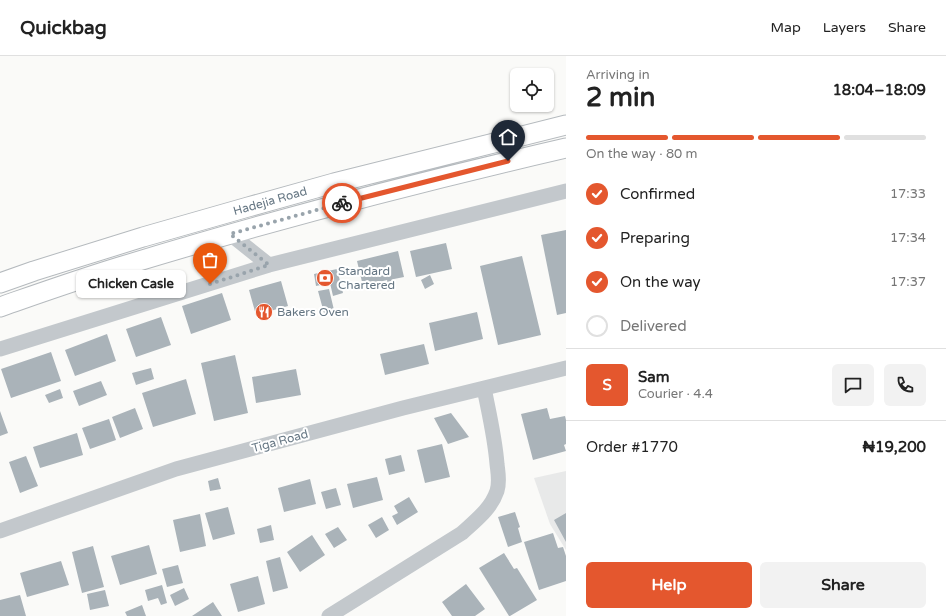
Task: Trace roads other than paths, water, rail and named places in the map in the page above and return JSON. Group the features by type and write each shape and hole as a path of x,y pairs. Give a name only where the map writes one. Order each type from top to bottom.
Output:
{"main road":[{"name":"Hadejia Road","path":"0,283 143,237 248,207 334,183 566,125"},
{"name":"Hadejia Road","path":"0,307 128,264 230,234 449,176 566,148"}],"street":[{"path":"0,349 269,265 566,191"},
{"path":"230,234 269,265"},
{"name":"Tiga Road","path":"0,531 176,469 403,408 566,368"},
{"path":"329,616 462,533 491,503 497,491 498,479 495,445 484,388"}],"place":[{"name":"Standard Chartered","path":"325,278"},
{"name":"Chicken Casle","path":"210,284"},
{"name":"Bakers Oven","path":"264,312"}]}
